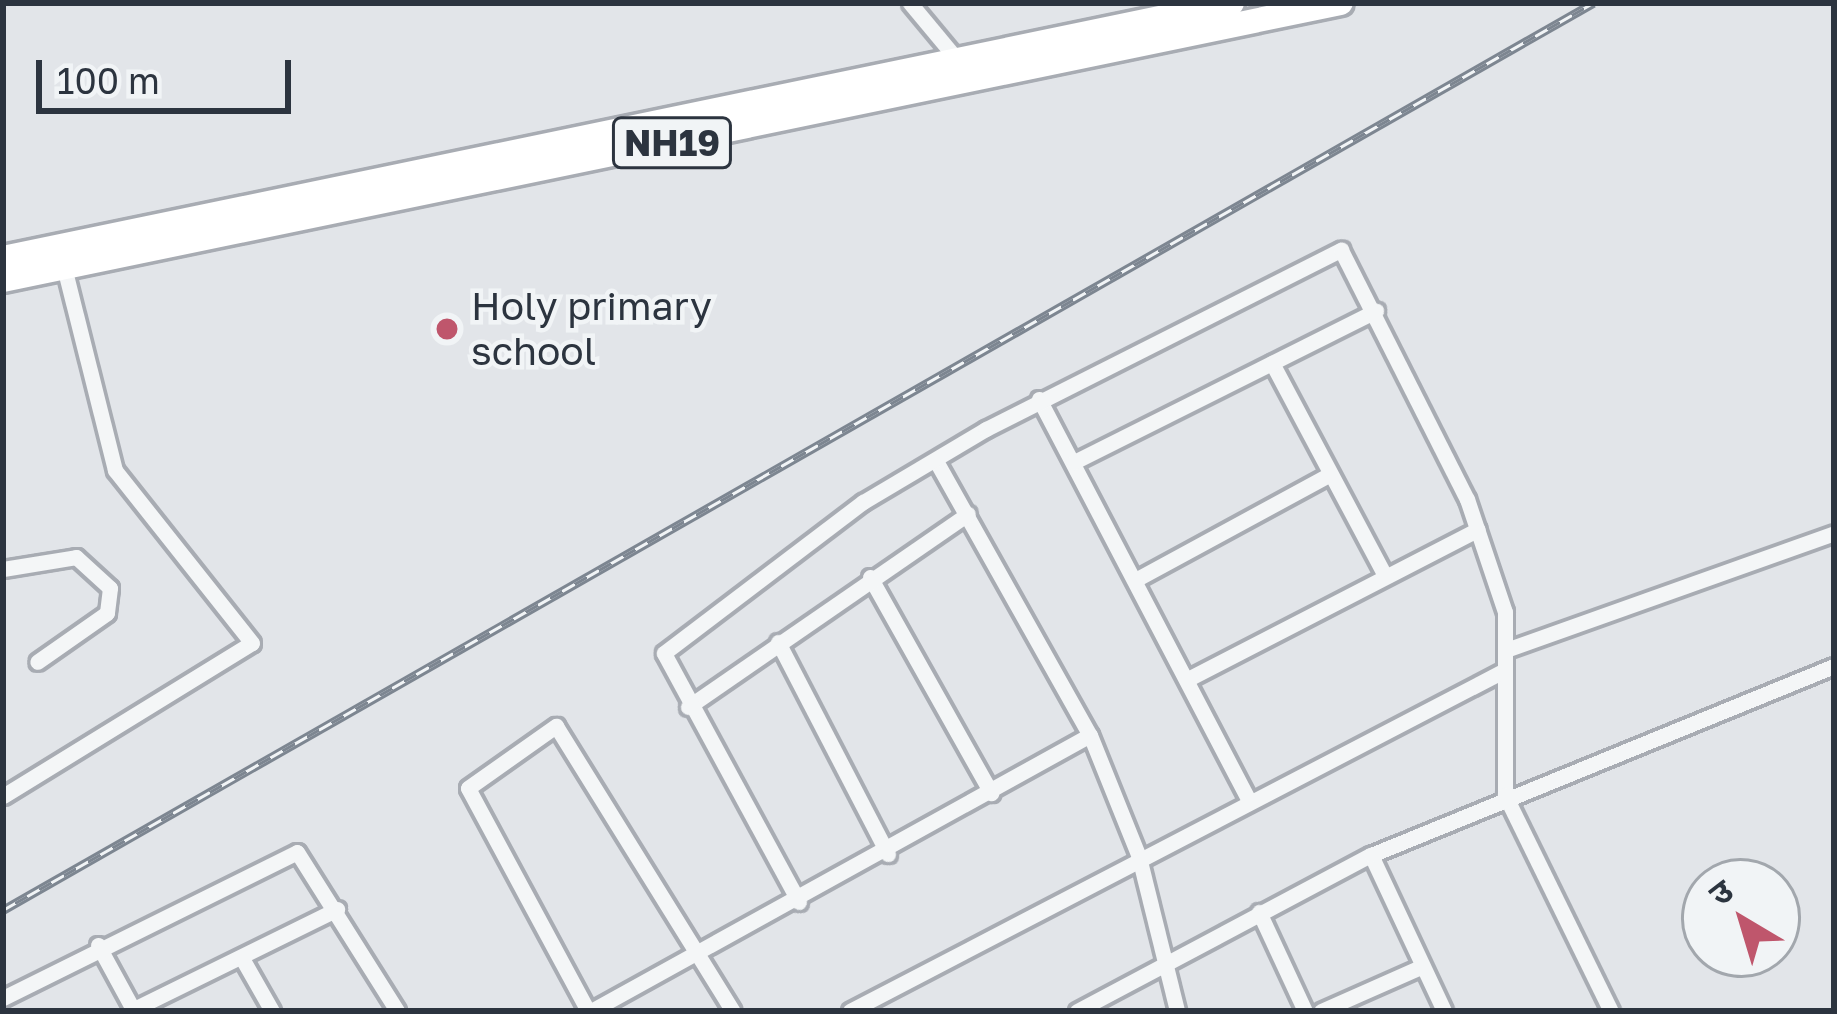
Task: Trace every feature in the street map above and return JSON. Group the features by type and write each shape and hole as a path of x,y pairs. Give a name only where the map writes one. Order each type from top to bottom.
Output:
{"highway":[{"name":"NH19","path":"3,258 962,66 1232,3"},
{"name":"NH19","path":"3,280 1340,3"}],"street":[{"path":"910,3 962,66"},
{"path":"799,902 662,660 671,644 936,461 1039,399 1334,250 1376,311 1478,529 1506,650 1505,795 1612,1011"},
{"path":"3,796 252,643 116,470 64,267"},
{"path":"1074,462 1376,311"},
{"path":"1272,363 1324,477 1384,574"},
{"path":"1039,399 1249,801"},
{"path":"936,461 1090,735 1139,856 1158,968 1177,1011"},
{"path":"1137,579 1324,477"},
{"path":"688,707 870,577 968,514"},
{"path":"1188,679 1478,529"},
{"path":"1506,650 1834,532"},
{"path":"3,569 76,557 110,588 107,613 37,662"},
{"path":"870,577 991,794"},
{"path":"778,642 888,854"},
{"path":"1086,1009 1371,855 1505,795 1834,666"},
{"path":"850,1011 1139,856 1504,670"},
{"path":"733,1011 698,955 571,734 547,730 468,788 589,1011 698,955 799,902 888,854 1090,735"},
{"path":"3,998 286,852 305,857 397,1011"},
{"path":"1371,855 1444,1011"},
{"path":"98,945 132,1010 243,960 338,909"},
{"path":"1259,912 1305,1011"},
{"path":"243,960 272,1011"},
{"path":"1321,1011 1423,966"}],"railway":[{"path":"3,910 1593,3"}],"place":[{"name":"Holy primary school","path":"447,329"}]}
